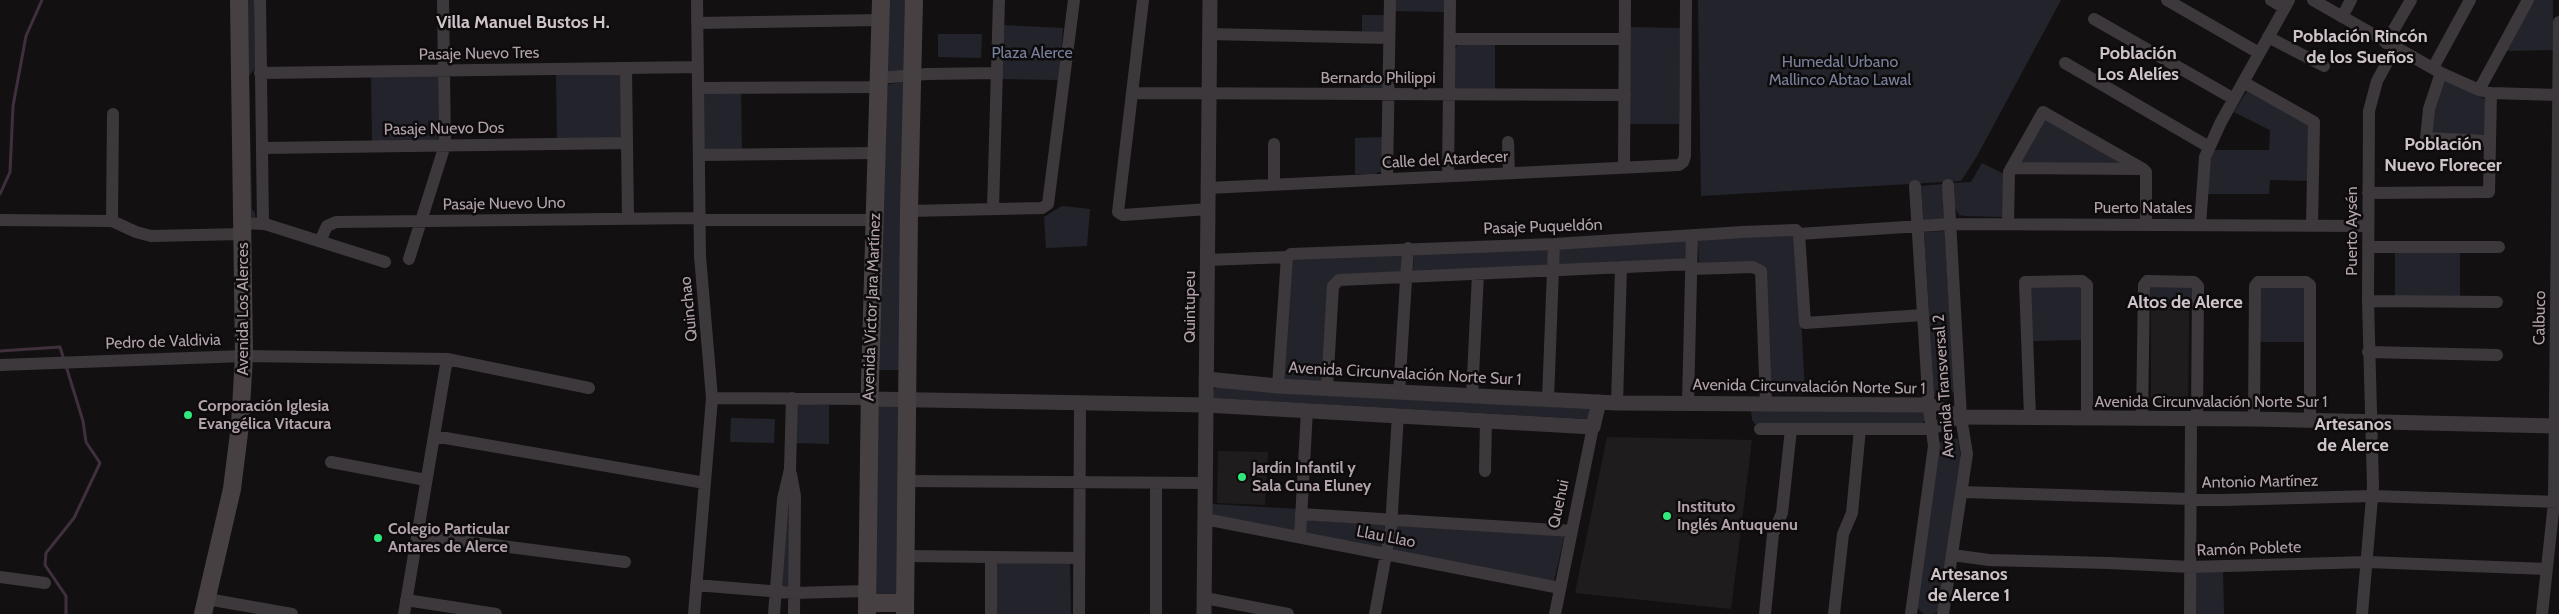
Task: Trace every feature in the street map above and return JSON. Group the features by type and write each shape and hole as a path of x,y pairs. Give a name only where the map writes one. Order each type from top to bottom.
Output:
{"main road":[{"name":"Avenida Los Alerces","path":"205,606 232,489 240,425 244,356 239,0"},
{"name":"Avenida Víctor Jara Martínez","path":"867,603 869,399 880,0"},
{"name":"Avenida Víctor Jara Martínez","path":"905,608 909,211 914,0"},
{"path":"867,603 905,608"}],"street":[{"path":"260,0 262,224"},
{"path":"409,260 445,145 443,0"},
{"name":"Quinchao","path":"694,614 712,398 700,262 697,0"},
{"path":"993,210 999,0"},
{"path":"909,211 1042,208 1050,200 1074,0"},
{"path":"1143,0 1120,214 1208,209"},
{"name":"Quintupeu","path":"1204,614 1210,0"},
{"path":"1388,179 1390,0"},
{"path":"1448,176 1450,0"},
{"path":"1624,168 1625,0"},
{"name":"Calle del Atardecer","path":"1208,188 1679,165 1683,162 1685,156 1686,0"},
{"path":"2168,0 2259,53"},
{"path":"2200,225 2202,167 2209,147 2287,4 2271,0"},
{"path":"2313,0 2437,70 2485,91 2558,103"},
{"path":"2342,17 2351,0"},
{"name":"Puerto Aysén","path":"2362,614 2368,562 2372,496 2372,421 2368,352 2370,102 2391,45 2411,0"},
{"path":"2470,0 2437,70 2427,114 2426,138 2490,141"},
{"path":"2368,193 2487,194 2490,190 2490,141 2485,91 2528,0"},
{"path":"2094,19 2234,99"},
{"path":"698,22 880,20"},
{"name":"Calbuco","path":"2542,614 2546,569 2557,503 2559,22"},
{"path":"1209,34 1389,38"},
{"path":"2268,37 2324,66"},
{"path":"1450,39 1625,39"},
{"path":"2065,63 2209,147"},
{"name":"Pasaje Nuevo Tres","path":"260,73 698,67"},
{"path":"626,68 628,218"},
{"path":"698,88 879,83 912,75 997,73"},
{"path":"2243,82 2314,122 2312,226"},
{"name":"Bernardo Philippi","path":"1132,92 1625,96"},
{"path":"2008,224 2008,172 2041,113 2044,112 2146,172 2146,225"},
{"path":"112,221 113,114"},
{"path":"1508,142 1509,173"},
{"name":"Pasaje Nuevo Dos","path":"262,148 627,143"},
{"path":"1274,144 1274,184"},
{"path":"699,155 877,152"},
{"path":"2011,168 2143,169"},
{"name":"Avenida Transversal 2","path":"1943,614 1967,454 1961,417 1948,185"},
{"name":"Avenida Transversal 2","path":"1911,614 1933,452 1915,186"},
{"name":"Pasaje Nuevo Uno","path":"320,241 324,229 333,223 628,218 875,220"},
{"path":"0,220 112,221 136,232 151,236 242,229 262,224 385,262"},
{"name":"Puerto Natales","path":"1799,234 1950,224 2368,226"},
{"name":"Pasaje Puqueldón","path":"1208,260 1287,258 1290,254 1408,248 1554,244 1796,230 1799,234"},
{"path":"1799,234 1805,322 1923,315"},
{"path":"1688,403 1692,236"},
{"path":"1548,399 1554,244"},
{"path":"2368,247 2499,246"},
{"path":"1398,392 1408,248"},
{"path":"1278,386 1287,258"},
{"path":"1617,403 1621,267"},
{"path":"1328,388 1335,282 1339,280 1621,267 1759,269 1762,274 1766,403"},
{"path":"1472,396 1478,274"},
{"path":"2030,417 2025,282 2085,282 2087,419"},
{"path":"2142,420 2145,282 2197,283 2190,614"},
{"path":"2254,419 2255,286 2258,282 2309,282 2310,420"},
{"path":"2368,301 2497,302"},
{"path":"2368,352 2496,355"},
{"name":"Pedro de Valdivia","path":"0,365 244,356 447,360 589,388"},
{"path":"404,614 447,360"},
{"name":"Avenida Circunvalación Norte Sur 1","path":"1206,379 1278,386 1617,403 1929,405 1961,417 2142,420 2254,419 2557,426"},
{"path":"712,398 908,399 1080,404 1206,405 1593,427"},
{"path":"774,614 783,499 790,469 792,398"},
{"name":"Quehui","path":"1555,614 1598,402"},
{"path":"1079,614 1080,404"},
{"path":"1300,537 1307,410"},
{"path":"1375,614 1391,520 1398,415"},
{"path":"1760,429 1932,428 1961,417"},
{"path":"1485,471 1486,420"},
{"path":"1765,614 1773,534 1782,513 1791,429"},
{"path":"1834,614 1843,534 1852,513 1860,429"},
{"path":"434,436 705,483"},
{"path":"331,462 426,480"},
{"path":"790,469 795,496 794,614"},
{"path":"906,481 1206,483"},
{"path":"1156,483 1156,614"},
{"name":"Antonio Martínez","path":"1962,492 2191,499 2372,496 2557,503"},
{"name":"Llau Llao","path":"1302,514 1572,531"},
{"name":"Llau Llao","path":"1205,519 1560,588"},
{"path":"417,535 625,562"},
{"name":"Ramón Poblete","path":"1952,555 1989,560 2190,567 2368,562 2546,569"},
{"path":"906,556 1079,558"},
{"path":"991,557 991,614"},
{"path":"0,577 45,582"},
{"path":"696,585 794,593 867,603"},
{"path":"1204,598 1288,614"},
{"path":"406,600 496,614"},
{"path":"205,606 292,614"}],"shaded area":[{"path":"2151,310 2189,310 2188,406 2151,405"},
{"name":"Instituto Inglés Antuquenu","path":"1607,437 1752,440 1731,609 1575,593"},
{"name":"Jardín Infantil y Sala Cuna Eluney","path":"1218,451 1268,452 1265,505 1217,503"}],"green space":[{"path":"245,0 254,0 255,69 249,76 252,209 255,213 255,218 250,216"},
{"path":"887,0 908,0 906,71 886,73"},
{"path":"1392,0 1444,0 1444,12 1392,11"},
{"name":"Humedal Urbano Mallinco Abtao Lawal","path":"1698,0 2061,0 1977,156 1961,181 1701,196"},
{"path":"2532,0 2553,0 2553,50 2505,51"},
{"path":"1362,15 1387,15 1387,30 1381,35 1362,35"},
{"name":"Plaza Alerce","path":"1001,25 1063,28 1059,80 1000,79"},
{"path":"1629,27 1680,28 1679,124 1627,124"},
{"path":"938,34 982,34 981,58 938,57"},
{"path":"1495,43 1495,92 1459,92 1455,88 1455,49 1458,44"},
{"path":"556,72 621,73 624,137 557,142"},
{"path":"371,73 438,74 439,142 372,144"},
{"path":"1362,75 1385,76 1385,87 1381,92 1361,91"},
{"path":"2445,81 2487,100 2487,134 2433,136 2428,131 2443,82"},
{"path":"905,83 901,370 881,370 877,369 885,85"},
{"path":"741,90 742,152 704,149 704,94"},
{"path":"2247,91 2311,124 2310,181 2270,180 2269,194 2207,194 2208,163 2213,150 2269,150 2270,130 2234,112"},
{"path":"2044,117 2123,164 2019,163"},
{"path":"1385,137 1382,171 1375,174 1355,174 1355,138"},
{"path":"1982,163 2004,174 2003,217 1959,215 1955,208 1954,183 1971,182"},
{"path":"1943,184 1944,220 1923,221 1921,186"},
{"path":"1062,206 1090,209 1087,246 1046,248 1044,217"},
{"path":"1945,231 1954,390 1949,399 1943,400 1937,399 1934,394 1924,232"},
{"path":"1797,236 1805,394 1770,394 1764,272 1699,264 1698,242 1700,239"},
{"path":"1686,240 1686,260 1560,268 1556,251 1558,247"},
{"path":"1548,246 1551,266 1413,274 1414,253"},
{"path":"2395,251 2460,251 2460,297 2395,297"},
{"path":"1402,255 1401,272 1340,277 1323,381 1284,379 1290,259"},
{"path":"2081,285 2082,340 2030,341 2029,286"},
{"path":"2192,285 2195,310 2147,309 2148,287"},
{"path":"2259,286 2305,286 2306,342 2258,342"},
{"path":"1217,387 1588,409 1590,411 1588,419 1213,398 1212,391"},
{"path":"799,404 829,405 829,444 794,443 797,406"},
{"path":"878,406 901,406 898,597 873,594"},
{"path":"1751,410 1921,410 1925,414 1925,420 1922,424 1755,424 1752,420"},
{"path":"731,418 775,419 774,443 730,442"},
{"path":"1946,436 1958,439 1961,459 1938,611 1934,614 1924,614 1918,609 1917,604 1940,443"},
{"path":"789,484 789,587 780,586"},
{"path":"1211,504 1298,509 1296,531 1211,516"},
{"path":"1304,520 1385,525 1382,544 1380,549 1303,534"},
{"path":"1396,525 1564,536 1564,538 1554,581 1393,552"},
{"path":"997,562 1070,563 1071,614 996,614"},
{"path":"2223,571 2224,614 2193,614 2194,572"}],"waterway":[{"path":"0,194 10,172 13,106 26,36 42,0"},
{"path":"0,351 60,347 64,360"},
{"path":"66,366 83,421 86,442 100,463 74,518 46,553 45,565 66,596 66,614"}],"place":[{"name":"Corporación Iglesia Evangélica Vitacura","path":"188,415"},
{"name":"Jardín Infantil y Sala Cuna Eluney","path":"1242,477"},
{"name":"Instituto Inglés Antuquenu","path":"1667,516"},
{"name":"Colegio Particular Antares de Alerce","path":"378,538"}],"district":[{"name":"Villa Manuel Bustos H.","path":"523,23"},
{"name":"Población Rincón de los Sueños","path":"2360,47"},
{"name":"Población Los Alelíes","path":"2138,64"},
{"name":"Población Nuevo Florecer","path":"2443,155"},
{"name":"Altos de Alerce","path":"2185,303"},
{"name":"Artesanos de Alerce","path":"2353,435"},
{"name":"Artesanos de Alerce 1","path":"1969,585"}]}
